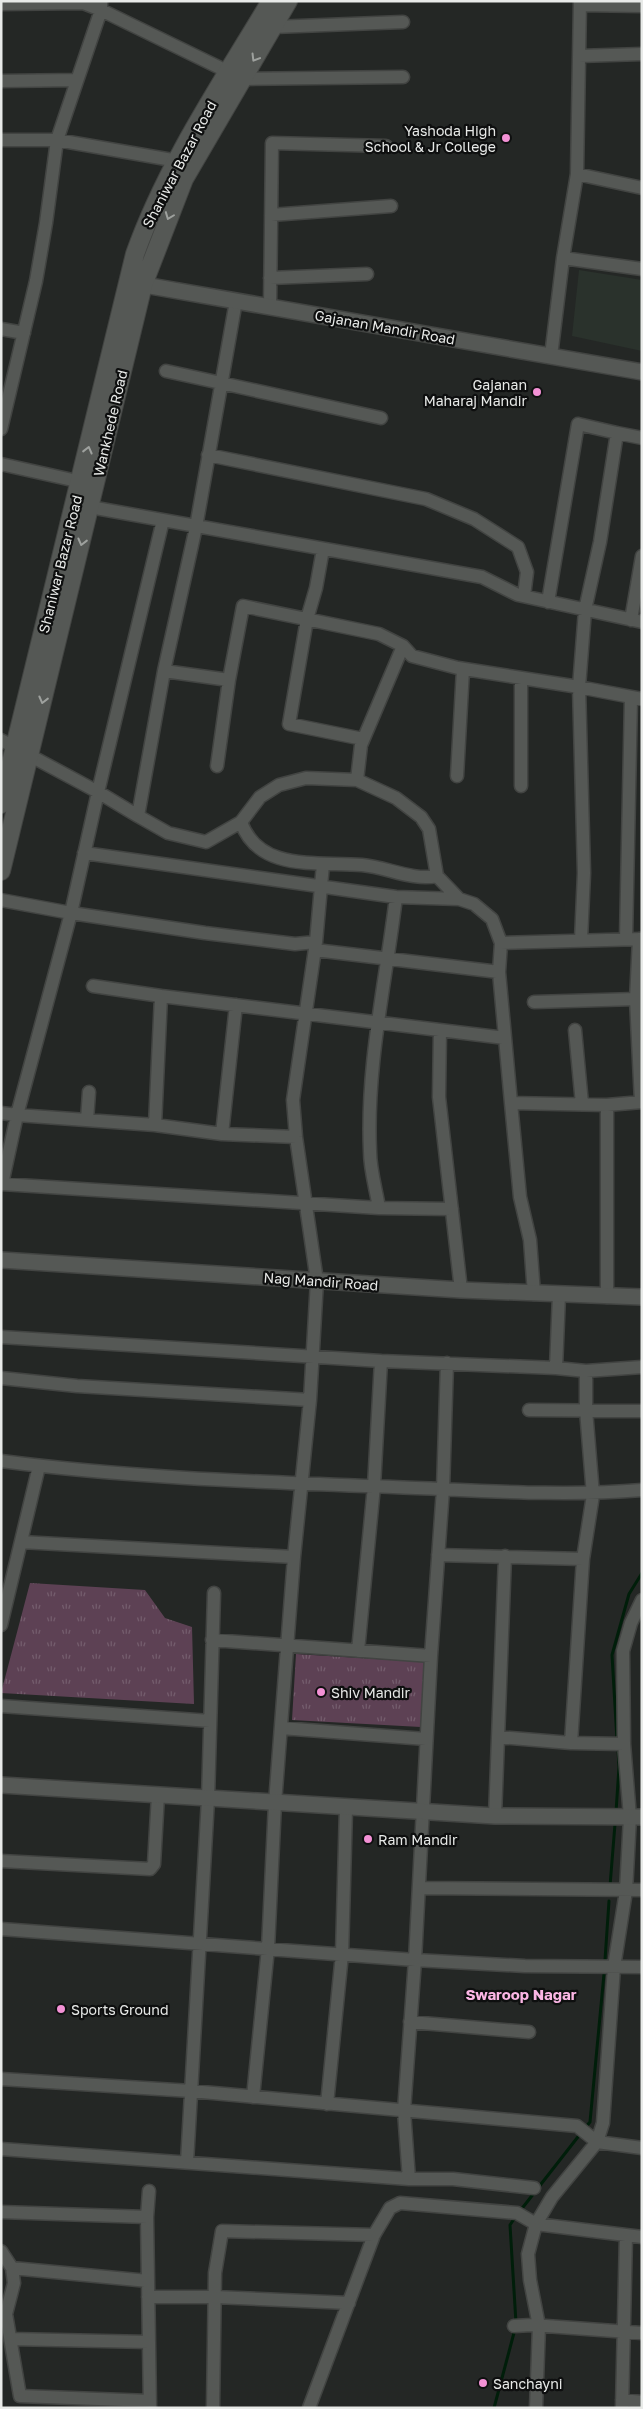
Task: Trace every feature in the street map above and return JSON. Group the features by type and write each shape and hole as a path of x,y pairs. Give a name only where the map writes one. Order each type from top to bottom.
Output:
{"main road":[{"name":"Shaniwar Bazar Road","path":"136,284 135,254 147,220 178,161 235,76 271,1"},
{"name":"Wankhede Road","path":"1,871 15,748 90,507 88,483 136,284 184,179 235,76 273,27 288,1"},
{"name":"Shaniwar Bazar Road","path":"1,804 88,483"}],"street":[{"path":"1,4 47,2 101,5 235,76 403,77"},
{"path":"551,356 563,258 577,174 580,3 642,6"},
{"path":"1,429 3,412 24,333 46,223 57,140 101,5"},
{"path":"273,27 403,22"},
{"path":"579,56 642,54"},
{"path":"1,80 77,80"},
{"path":"1,140 57,140 178,161"},
{"path":"270,307 272,143 386,146"},
{"path":"577,174 642,188"},
{"path":"271,215 391,206"},
{"path":"563,258 642,269"},
{"path":"270,278 367,274"},
{"name":"Gajanan Mandir Road","path":"136,284 642,372"},
{"path":"138,816 164,671 196,527 220,382 236,301"},
{"path":"1,329 24,333"},
{"path":"166,371 381,418"},
{"path":"548,602 578,424 642,438"},
{"path":"580,940 584,873 579,687 585,610 600,542 618,433"},
{"path":"208,455 426,499 474,519 518,547 527,572 524,596"},
{"path":"1,464 88,483"},
{"path":"90,507 482,577 524,596 636,621 642,556"},
{"path":"163,520 71,913 17,1116 2,1186 379,1208 452,1209"},
{"path":"323,550 316,588 306,619 289,724 363,739"},
{"path":"217,766 228,680 244,606 379,634 403,646 412,656 463,669 579,687 637,699 626,939"},
{"path":"357,780 363,739 403,646"},
{"path":"457,776 463,669"},
{"path":"164,671 228,680"},
{"path":"521,678 521,786"},
{"path":"15,748 168,832 206,842 241,822 260,797 278,784 306,778 357,780 396,798 421,817 430,829 437,876 459,899"},
{"path":"241,822 250,841 278,858 304,864 362,865 421,877 437,876"},
{"path":"84,853 396,897 459,899 474,904 492,919 501,942 499,972 511,1103 520,1196 530,1240 534,1294"},
{"path":"253,2097 268,1948 280,1728 294,1557 310,1400 316,1281 296,1137 293,1100 315,946 324,864"},
{"path":"379,1208 370,1153 370,1111 378,1022 389,959 396,897"},
{"path":"1,900 71,913 250,939 315,946 389,959 499,972"},
{"path":"501,942 641,939 636,999 641,1102 606,1105 511,1103"},
{"path":"93,986 505,1038"},
{"path":"155,1125 161,996"},
{"path":"534,1002 636,999"},
{"path":"222,1134 236,1005"},
{"path":"440,1030 439,1097 461,1290"},
{"path":"575,1030 582,1104"},
{"path":"87,1120 90,1092"},
{"path":"606,1105 607,1297"},
{"path":"1,1113 17,1116 155,1125 222,1134 296,1137"},
{"name":"Nag Mandir Road","path":"1,1260 461,1290 642,1297"},
{"path":"556,1368 559,1295"},
{"path":"1,1336 381,1361 586,1370 642,1367"},
{"path":"358,1651 374,1486 381,1361"},
{"path":"409,2179 404,2111 415,1960 426,1739 443,1489 448,1363"},
{"path":"571,1743 583,1559 592,1494 586,1410 586,1370"},
{"path":"1,1378 77,1386 310,1400"},
{"path":"529,1410 642,1411"},
{"path":"1,1461 72,1470 301,1485 592,1494 642,1490"},
{"path":"1,1625 39,1466"},
{"path":"21,1542 294,1557"},
{"path":"438,1555 583,1559"},
{"path":"495,1816 505,1556"},
{"path":"187,2162 208,1798 214,1593"},
{"path":"526,2218 552,2198 603,2123 614,1967 636,1817 624,1744 623,1651 631,1622 642,1600"},
{"path":"212,1640 431,1656"},
{"path":"1,1706 210,1721"},
{"path":"280,1728 426,1739"},
{"path":"498,1737 571,1743 624,1744"},
{"path":"1,1785 495,1816 636,1817"},
{"path":"1,1861 150,1869 154,1864 158,1795"},
{"path":"327,2104 342,1954 346,1808"},
{"path":"419,1888 642,1890"},
{"path":"1,1929 415,1960 525,1966 642,1967"},
{"path":"410,2022 529,2032"},
{"path":"1,2079 253,2097 577,2126 593,2139 642,2148"},
{"path":"1,2149 409,2179 453,2179 534,2188"},
{"path":"1,2251 12,2268 14,2283 6,2314 20,2396 150,2404 147,2217 149,2191"},
{"path":"308,2408 374,2235 390,2208 400,2203 526,2218 642,2237"},
{"path":"1,2212 147,2217"},
{"path":"526,2218 535,2326 536,2408"},
{"path":"213,2408 215,2273 222,2231 374,2235"},
{"path":"626,2235 622,2404 642,2402"},
{"path":"12,2268 148,2281"},
{"path":"148,2297 215,2297 349,2303"},
{"path":"514,2326 642,2333"},
{"path":"11,2339 149,2342"}],"shaded area":[{"path":"579,270 642,280 642,351 572,336"}],"green space":[{"path":"30,1583 145,1590 165,1618 192,1627 194,1704 1,1693"},
{"path":"296,1654 424,1662 421,1727 292,1720"}],"waterway":[{"path":"617,1740 612,1655 629,1594 642,1573"},
{"path":"616,1812 619,1767 618,1749"},
{"path":"610,1886 615,1824"},
{"path":"605,1960 609,1901"},
{"path":"585,2128 590,2122 604,1974"},
{"path":"520,2211 581,2133"},
{"path":"516,2216 510,2225 516,2323"},
{"path":"494,2408 515,2329"}],"place":[{"name":"Yashoda High School & Jr College","path":"506,138"},
{"name":"Gajanan Maharaj Mandir","path":"537,392"},
{"name":"Shiv Mandir","path":"321,1692"},
{"name":"Ram Mandir","path":"368,1839"},
{"name":"Sports Ground","path":"61,2009"},
{"name":"Sanchayni","path":"483,2383"}],"district":[{"name":"Swaroop Nagar","path":"521,1994"}]}
